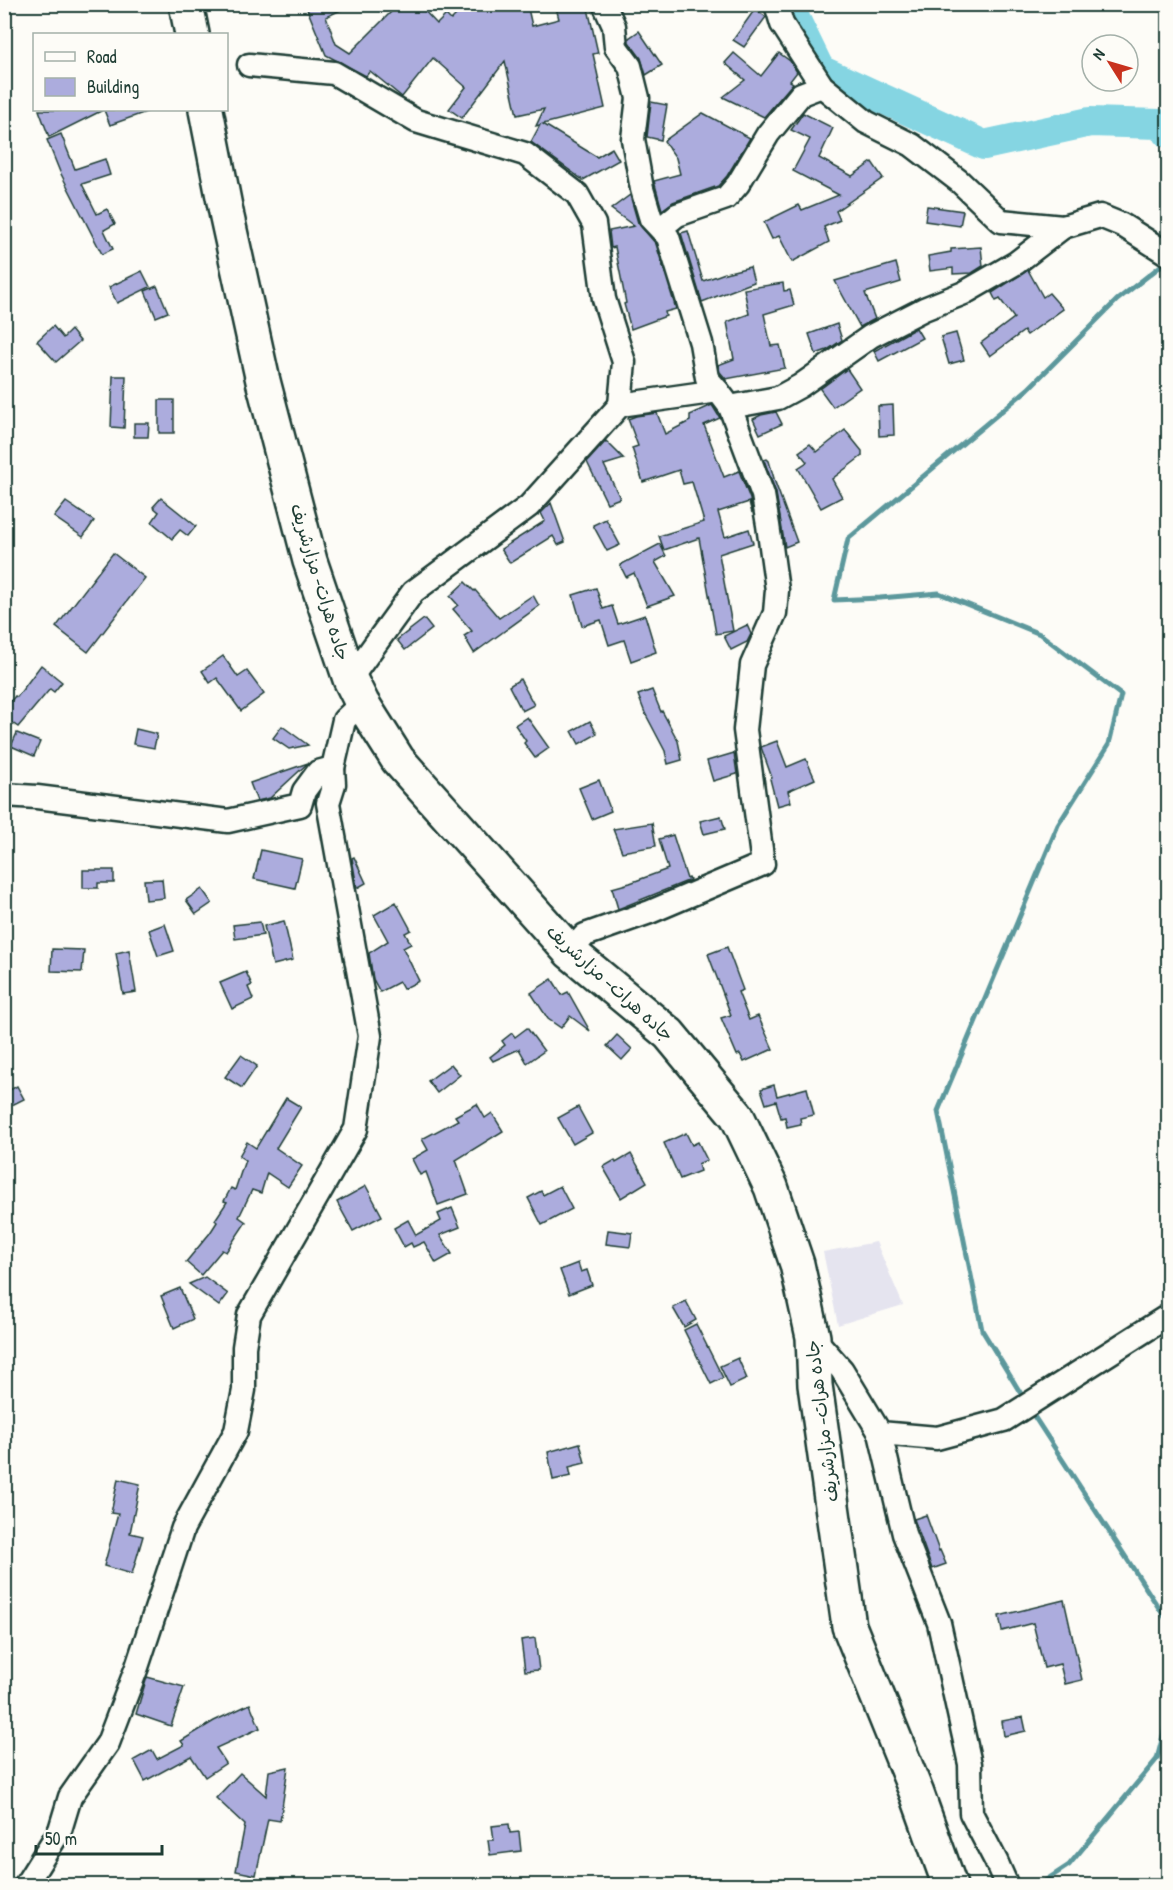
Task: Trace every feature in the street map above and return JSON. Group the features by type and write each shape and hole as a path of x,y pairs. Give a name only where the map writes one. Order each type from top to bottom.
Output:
{"highway":[{"path":"186,4 192,33"},
{"name":"جاده هرات- مزارشریف","path":"206,111 263,381 310,561 356,691 398,760 570,952 669,1035 737,1116 771,1186 797,1264 813,1337 815,1385 849,1626 917,1794 950,1886"}],"street":[{"path":"570,952 585,935 650,912 763,864 745,730 752,665 774,613 777,590 763,495 724,399 707,378 701,343 673,250 668,237 651,219 642,189 633,139 638,98 630,66 616,46 614,26 604,4"},
{"path":"776,4 782,24 822,86 866,122 912,145 960,181 1000,221 1063,228"},
{"path":"25,1886 60,1830 70,1797 108,1743 137,1667 183,1528 236,1431 244,1390 244,1347 249,1315 356,1129 370,1036 328,803 334,784 333,768 344,720 356,691 412,592 529,506 620,405 624,362 604,299 594,224 577,194 525,154 416,121 334,73 249,65"},
{"path":"661,228 677,215 726,198 738,184 768,134 801,94 822,86"},
{"path":"620,405 778,398 800,386 871,336 972,288 1016,263 1063,228 1100,216 1122,225 1168,254"},
{"path":"4,795 37,797 228,821 300,805 304,791 318,772 333,768"},
{"path":"880,1433 937,1438 1004,1420 1168,1316"},
{"path":"813,1337 842,1370 880,1433 904,1534 939,1623 970,1764 970,1813 1005,1881"}],"shaded area":[{"path":"876,1242 903,1305 838,1325 823,1252"}],"building":[{"path":"305,4 353,4 326,17 336,44 350,53 399,4 418,4 437,24 446,15 451,20 462,9 466,13 480,4 527,4 532,26 559,19 555,4 587,4 598,53 593,54 605,108 543,124 597,157 612,148 619,160 583,180 531,142 540,125 536,126 544,109 517,115 505,61 462,118 449,109 466,87 433,58 402,97 370,71 366,76 326,55"},
{"path":"755,9 766,17 744,47 733,40"},
{"path":"639,31 662,65 646,75 641,58 629,42 629,38"},
{"path":"734,53 761,76 779,53 790,61 797,72 790,81 793,83 764,117 723,97 745,80 725,63"},
{"path":"651,102 667,105 661,140 647,137"},
{"path":"39,111 101,111 49,137"},
{"path":"104,111 149,111 110,125"},
{"path":"703,113 750,138 727,176 718,186 673,202 662,210 654,181 680,174 676,158 664,141"},
{"path":"803,113 833,128 819,158 852,176 872,162 883,178 836,211 840,220 824,227 829,242 792,262 779,236 772,239 764,222 799,205 802,210 839,195 793,171 810,139 791,130"},
{"path":"61,134 75,169 105,159 110,175 82,184 97,214 107,209 115,224 104,230 113,249 102,254 60,172 47,140"},
{"path":"630,195 638,223 656,244 676,309 665,312 666,316 631,329 624,304 626,303 615,247 611,248 609,231 634,226 611,209"},
{"path":"927,206 963,211 960,226 925,221"},
{"path":"688,231 703,281 750,267 754,282 702,302 681,233"},
{"path":"981,247 983,266 972,273 953,274 953,268 930,271 928,256 951,252 951,249"},
{"path":"896,263 901,282 865,293 875,319 860,327 835,281"},
{"path":"1028,270 1043,297 1049,293 1063,309 1027,335 1024,331 990,356 981,343 1014,318 1000,299 996,301 992,293"},
{"path":"142,271 150,287 117,303 109,287"},
{"path":"783,283 784,291 790,290 794,305 764,314 771,346 780,345 785,368 726,379 718,365 734,359 727,322 749,314 744,289"},
{"path":"157,286 168,312 156,317 145,291"},
{"path":"837,324 842,340 816,354 809,334"},
{"path":"53,326 63,338 71,330 80,341 56,362 37,341"},
{"path":"916,328 922,338 879,361 874,351"},
{"path":"956,333 964,360 949,364 941,337"},
{"path":"847,369 860,388 833,407 820,389"},
{"path":"113,376 126,376 124,428 111,427"},
{"path":"159,400 174,400 174,433 159,433"},
{"path":"712,405 720,418 704,425 724,477 739,471 750,499 752,513 749,502 718,512 725,537 749,529 753,543 719,554 733,631 716,634 699,538 664,550 659,536 704,522 692,482 683,484 679,470 643,482 632,448 638,446 628,419 657,413 665,434 690,421 690,415"},
{"path":"893,405 894,435 879,436 878,406"},
{"path":"776,412 782,424 760,434 753,419"},
{"path":"134,423 149,423 148,437 134,437"},
{"path":"845,430 862,451 862,456 832,479 842,497 821,508 798,468 807,462 799,452 810,444 817,452"},
{"path":"606,441 624,459 604,465 620,498 607,503 587,462"},
{"path":"767,459 797,542 785,547 776,493 764,460"},
{"path":"161,498 196,526 188,536 180,530 172,539 152,522 159,512 153,507"},
{"path":"66,502 94,521 83,537 54,517"},
{"path":"551,503 565,542 558,545 553,536 510,563 501,549 545,521 541,513"},
{"path":"606,519 620,545 607,551 593,525"},
{"path":"660,544 666,556 655,562 675,596 647,606 634,573 626,577 620,565"},
{"path":"113,553 145,578 88,652 56,627"},
{"path":"465,582 499,618 533,595 539,606 474,653 464,636 472,631 453,609 458,605 450,596"},
{"path":"596,588 603,609 612,606 618,624 645,615 656,652 631,661 624,640 609,645 601,620 582,626 573,595"},
{"path":"424,619 432,629 405,650 397,640"},
{"path":"747,625 751,634 747,642 731,650 724,636"},
{"path":"223,656 238,677 247,671 264,694 241,711 217,678 210,683 202,671"},
{"path":"41,665 62,682 54,692 50,689 18,727 4,717 4,709 15,696 17,697"},
{"path":"520,679 534,705 522,711 509,686"},
{"path":"652,690 661,712 678,741 682,760 668,764 665,751 645,713 638,695"},
{"path":"527,717 549,748 535,758 515,725"},
{"path":"590,721 597,734 579,744 572,731"},
{"path":"282,726 308,745 289,749 273,738"},
{"path":"136,729 157,734 154,748 133,744"},
{"path":"17,733 40,742 34,756 11,746"},
{"path":"777,741 787,767 806,759 815,779 788,791 791,802 777,806 770,779 772,778 761,747"},
{"path":"734,753 737,774 713,781 707,761"},
{"path":"308,763 270,798 257,801 250,783"},
{"path":"599,780 611,811 592,819 579,788"},
{"path":"721,816 725,829 704,834 700,821"},
{"path":"652,823 656,846 622,852 613,829"},
{"path":"673,835 687,879 690,880 618,909 612,888 668,869 659,839"},
{"path":"261,850 302,859 295,888 254,879"},
{"path":"354,857 366,883 357,888 352,858"},
{"path":"83,870 114,870 114,883 98,883 98,888 83,888"},
{"path":"162,879 164,898 146,900 144,880"},
{"path":"202,889 212,903 196,914 186,900"},
{"path":"396,902 411,930 405,933 411,944 403,948 419,981 403,989 399,982 380,992 373,979 369,953 388,941 374,915"},
{"path":"284,921 293,960 273,965 264,926"},
{"path":"260,922 263,935 235,939 233,925"},
{"path":"165,924 174,951 158,956 149,930"},
{"path":"727,947 743,990 738,992 749,1020 758,1016 773,1049 744,1062 740,1054 737,1055 721,1018 731,1015 708,954"},
{"path":"52,949 84,950 82,972 51,971"},
{"path":"129,950 136,992 123,994 116,953"},
{"path":"246,972 252,985 248,987 253,999 232,1009 220,983"},
{"path":"552,979 562,995 568,992 590,1031 570,1016 561,1028 548,1019 531,993"},
{"path":"527,1028 544,1051 527,1063 519,1049 493,1061 490,1057 505,1045 502,1041 512,1033 515,1037"},
{"path":"617,1035 632,1049 622,1060 607,1046"},
{"path":"241,1055 257,1066 242,1088 225,1077"},
{"path":"451,1064 460,1075 437,1093 428,1081"},
{"path":"774,1085 777,1096 807,1088 814,1115 800,1118 801,1124 787,1127 785,1117 781,1118 776,1101 766,1104 761,1089"},
{"path":"17,1086 24,1099 4,1109 4,1093"},
{"path":"286,1098 301,1107 276,1148 302,1166 288,1187 267,1173 261,1193 252,1190 239,1217 246,1222 226,1252 222,1250 201,1275 186,1262 217,1222 215,1220 227,1202 224,1201 231,1188 235,1190 245,1160 239,1156 247,1142 256,1148"},
{"path":"477,1104 485,1118 492,1113 503,1131 456,1160 468,1194 438,1205 426,1172 420,1175 412,1159 428,1150 422,1139 458,1120 455,1116"},
{"path":"578,1107 592,1133 573,1144 558,1118"},
{"path":"686,1133 692,1145 698,1142 707,1160 698,1164 700,1171 680,1179 664,1143"},
{"path":"631,1154 647,1182 621,1198 603,1167 615,1160 616,1163"},
{"path":"366,1186 382,1216 353,1231 337,1202"},
{"path":"560,1186 572,1209 542,1225 528,1198 541,1191 543,1195"},
{"path":"452,1208 460,1227 440,1235 452,1254 436,1263 424,1242 413,1247 411,1243 404,1247 394,1228 408,1220 416,1235 441,1221 438,1214"},
{"path":"608,1230 632,1233 630,1247 606,1244"},
{"path":"578,1263 581,1272 587,1270 592,1285 569,1294 560,1270"},
{"path":"205,1277 228,1294 219,1306 189,1284"},
{"path":"180,1288 193,1319 174,1328 161,1296"},
{"path":"686,1301 696,1320 684,1327 673,1308"},
{"path":"696,1324 723,1378 711,1384 684,1330"},
{"path":"738,1358 747,1379 730,1387 720,1366"},
{"path":"580,1443 585,1463 569,1467 571,1476 553,1480 548,1452"},
{"path":"118,1479 140,1484 130,1533 143,1536 132,1574 104,1566 118,1514 111,1513"},
{"path":"926,1515 946,1564 932,1569 914,1519"},
{"path":"1064,1600 1082,1680 1065,1684 1060,1664 1044,1668 1033,1623 1002,1631 999,1616"},
{"path":"535,1638 539,1670 525,1671 521,1640"},
{"path":"147,1677 184,1687 171,1726 136,1714"},
{"path":"250,1704 260,1728 216,1748 226,1763 205,1777 191,1756 145,1781 134,1760 152,1750 157,1759 184,1745 181,1741 214,1721"},
{"path":"1023,1717 1026,1731 1004,1736 1002,1721"},
{"path":"288,1767 280,1821 268,1819 256,1875 236,1871 245,1825 216,1798 240,1773 266,1796 269,1771"},
{"path":"509,1824 510,1833 519,1832 521,1851 490,1855 488,1840 494,1840 492,1826"}],"waterway":[{"path":"788,4 820,70 984,145 1090,122 1160,124 1168,133"},
{"path":"1026,1402 982,1330 938,1111 1058,825 1109,744 1121,695 1040,634 939,593 834,600 848,539 1028,389 1117,300 1167,261"},
{"path":"1030,1410 1168,1622"},
{"path":"1037,1886 1069,1865 1157,1759 1168,1717"}]}
